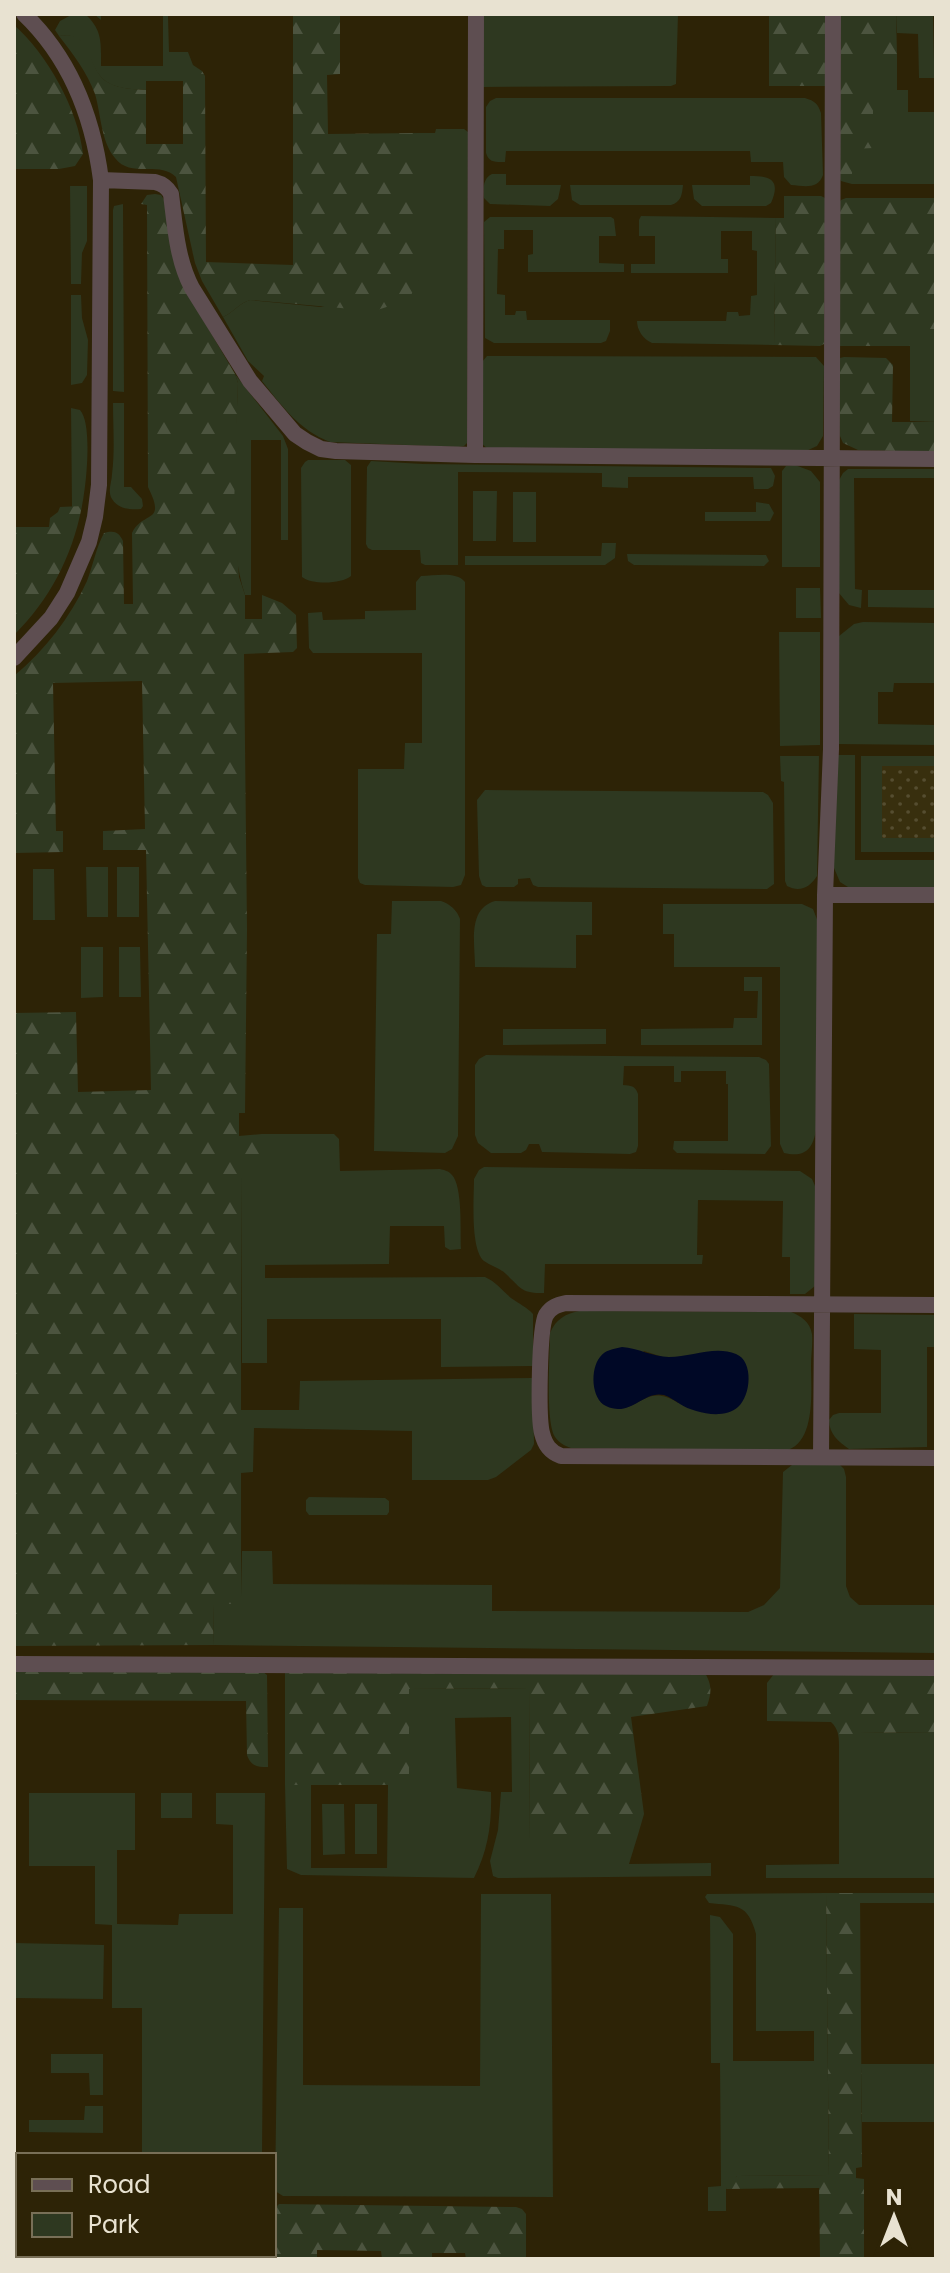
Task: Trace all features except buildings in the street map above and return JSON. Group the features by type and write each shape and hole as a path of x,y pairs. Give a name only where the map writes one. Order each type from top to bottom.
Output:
{"street":[{"path":"14,658 51,618 67,593 89,542 99,485 101,180 90,122 78,93 57,52 24,14"},
{"path":"475,455 476,14"},
{"path":"821,1456 825,895 831,749 833,14"},
{"path":"101,180 155,182 167,188 171,194 181,261 192,288 250,381 295,434 321,449 475,455 936,459"},
{"path":"825,895 936,895"},
{"path":"936,1305 556,1305 548,1312 542,1331 541,1423 547,1445 552,1453 561,1456 936,1458"},
{"path":"14,1664 936,1668"}],"green space":[{"path":"73,14 85,14 95,26 101,44 101,66 163,66 163,16 101,16 101,20 94,14 168,16 169,52 188,52 193,65 202,71 183,71 183,81 146,81 146,90 111,84 102,78 77,38 59,36 55,30 60,21"},
{"path":"293,14 340,14 340,74 327,75 328,134 419,133 419,280 410,297 374,311 250,300 223,317 195,263 176,177 162,170 129,167 115,158 104,136 92,86 59,36 79,39 96,70 109,83 122,88 146,90 146,144 183,144 183,71 202,71 205,76 206,262 293,265"},
{"path":"481,14 678,14 676,84 481,87"},
{"path":"769,14 825,14 825,86 769,86"},
{"path":"841,14 896,14 897,55 858,55 858,96 873,96 873,148 852,149 852,184 841,181 839,177"},
{"path":"896,14 936,14 933,17 936,78 919,78 918,34 897,33"},
{"path":"14,25 38,51 68,101 83,154 75,166 14,169"},
{"path":"858,55 897,55 897,90 908,90 908,112 936,112 936,184 852,184 852,148 872,148 872,96 858,96"},
{"path":"496,98 805,98 816,103 821,113 823,175 814,185 791,185 784,177 783,162 751,162 750,151 506,151 505,162 493,161 486,153 486,107"},
{"path":"436,129 464,129 468,132 467,443 458,447 330,442 309,431 284,408 262,381 264,376 248,361 223,317 250,300 321,307 419,280 419,133 435,133"},
{"path":"492,174 506,174 506,185 561,185 558,199 550,206 490,204 484,198 484,188 485,181"},
{"path":"750,176 772,181 775,189 771,203 766,206 702,206 694,199 692,185 750,185"},
{"path":"570,185 683,185 680,198 671,205 580,205 572,200"},
{"path":"70,186 87,186 87,241 82,253 81,284 71,284"},
{"path":"147,195 161,195 165,201 182,284 238,383 234,507 245,619 262,619 262,595 282,603 296,615 297,648 293,652 244,654 247,929 245,1113 239,1113 239,1136 262,1134 262,1177 241,1178 241,1596 237,1604 214,1604 213,1645 14,1646 14,1013 76,1012 78,1092 151,1090 146,850 103,850 103,831 145,829 142,681 53,683 56,831 63,831 63,852 14,853 14,676 46,644 73,608 87,581 104,533 116,532 123,541 124,604 133,604 132,533 151,516 155,507 148,487 147,205 141,204"},
{"path":"784,196 821,196 826,201 824,344 820,346 774,345 776,218 784,218"},
{"path":"846,198 936,198 936,329 910,329 910,346 838,346 838,205"},
{"path":"123,204 124,392 113,391 113,210 114,206"},
{"path":"641,216 776,218 774,345 652,343 646,339 639,331 637,321 726,321 727,312 738,312 739,316 750,315 751,296 757,295 757,251 752,250 752,231 721,231 721,259 728,259 728,273 631,273 631,264 655,264 655,236 639,236"},
{"path":"490,217 614,219 616,236 599,236 599,263 624,264 624,272 528,272 528,255 533,254 533,230 504,230 504,249 498,249 497,294 505,295 505,315 526,311 527,320 610,320 606,341 494,343 485,338 484,222"},
{"path":"71,295 81,295 82,318 88,340 87,375 82,383 71,385"},
{"path":"910,329 936,329 936,422 910,421"},
{"path":"487,356 816,357 824,366 823,436 817,446 804,452 488,449 482,444 482,362"},
{"path":"844,357 886,358 893,365 892,422 936,422 936,452 858,450 843,443 840,436 838,362"},
{"path":"235,374 283,436 288,449 288,540 281,540 281,440 251,440 251,595 245,595 239,571 233,518 238,383"},
{"path":"113,403 124,403 124,487 131,487 142,499 141,509 121,507 111,496"},
{"path":"71,408 80,410 84,417 87,442 82,506 72,507"},
{"path":"308,460 345,460 351,465 351,576 341,581 320,582 302,577 301,468"},
{"path":"371,461 771,468 775,476 773,486 768,489 754,489 753,477 628,477 628,488 602,487 602,473 458,472 458,565 425,565 421,563 420,550 368,548 367,467"},
{"path":"795,465 811,471 820,482 820,567 782,567 782,471 786,466"},
{"path":"848,469 936,469 936,478 854,478 855,589 862,590 861,608 849,605 838,592 838,482"},
{"path":"473,491 497,491 496,541 473,541"},
{"path":"513,492 536,492 536,542 513,542"},
{"path":"756,502 769,504 774,513 770,521 705,521 705,512 756,512"},
{"path":"82,506 72,543 58,576 38,607 14,635 14,527 49,527 50,518 60,507"},
{"path":"602,543 616,543 615,558 605,565 465,565 465,556 601,556"},
{"path":"627,554 766,555 769,561 764,566 634,565 628,561"},
{"path":"451,575 465,582 465,875 461,885 453,887 365,885 358,878 358,769 404,769 405,743 422,743 422,653 313,653 309,648 308,613 322,612 323,620 365,619 365,611 416,610 416,582 421,576"},
{"path":"796,588 820,588 821,618 796,618"},
{"path":"868,590 936,590 936,608 868,607"},
{"path":"936,623 936,683 894,683 893,692 878,692 878,724 936,725 936,745 835,744 839,636 854,624"},
{"path":"779,632 820,632 820,745 780,746"},
{"path":"834,755 855,755 855,860 936,860 936,887 848,887 840,882 834,868"},
{"path":"780,756 819,756 817,876 808,886 800,889 787,886 785,881 784,782 781,781"},
{"path":"861,756 936,756 936,766 882,766 882,838 936,838 936,852 861,852"},
{"path":"485,790 763,792 773,803 774,884 767,889 538,887 533,885 530,878 518,879 514,887 486,887 479,876 477,800"},
{"path":"86,867 108,867 108,917 87,917"},
{"path":"117,867 139,867 139,917 117,917"},
{"path":"33,869 54,869 55,920 33,920"},
{"path":"392,901 441,901 453,908 460,919 458,1136 452,1149 445,1153 374,1151 377,934 391,934"},
{"path":"495,901 592,902 592,935 576,935 576,968 475,967 476,919 486,905"},
{"path":"663,904 802,904 813,909 818,922 816,1130 813,1142 803,1153 784,1153 780,1144 780,967 674,967 674,934 663,934"},
{"path":"81,947 103,947 103,997 81,998"},
{"path":"119,947 140,947 141,997 119,997"},
{"path":"744,977 762,977 762,1045 641,1045 641,1029 733,1028 734,1018 757,1018 758,991 744,991"},
{"path":"503,1029 606,1029 606,1044 503,1045"},
{"path":"486,1055 759,1057 769,1064 771,1146 765,1154 677,1153 673,1149 674,1141 728,1141 726,1071 681,1071 681,1082 674,1082 674,1066 624,1066 623,1085 634,1087 638,1094 636,1152 542,1152 539,1144 529,1144 521,1153 491,1153 478,1143 475,1135 475,1065"},
{"path":"262,1134 334,1134 339,1139 340,1171 446,1171 456,1181 461,1221 461,1249 445,1247 444,1226 390,1226 389,1264 265,1265 265,1278 485,1277 533,1314 533,1366 441,1367 441,1319 267,1319 267,1363 242,1363 241,1177 262,1177"},
{"path":"484,1167 800,1171 812,1179 815,1186 815,1286 805,1294 790,1294 790,1257 782,1257 783,1201 698,1200 697,1255 703,1255 702,1264 545,1264 544,1293 526,1291 480,1255 474,1223 474,1179"},
{"path":"579,1311 791,1312 798,1315 809,1326 812,1338 810,1413 803,1436 797,1445 788,1450 571,1448 564,1445 555,1437 550,1417 550,1333 558,1321","holes":["644,1351 666,1358 678,1357 678,1403 656,1396 623,1408 602,1403"]},
{"path":"854,1314 936,1315 936,1347 927,1347 927,1447 849,1449 833,1433 829,1420 833,1415 881,1413 881,1350 854,1349"},
{"path":"533,1378 534,1444 531,1450 488,1480 412,1480 412,1431 254,1428 253,1472 241,1473 241,1410 299,1410 300,1381"},
{"path":"792,1465 840,1465 844,1469 846,1586 850,1597 859,1605 936,1605 936,1653 213,1645 214,1604 241,1596 242,1551 272,1551 273,1584 492,1585 492,1611 748,1612 764,1605 780,1588 783,1472"},
{"path":"309,1497 385,1498 389,1501 389,1512 387,1515 309,1515 306,1500"},
{"path":"14,1670 263,1672 267,1675 268,1767 255,1765 247,1755 246,1701 14,1700"},
{"path":"704,1671 710,1688 707,1706 631,1717 644,1814 637,1838 530,1838 529,1688 409,1689 409,1785 285,1785 285,1672"},
{"path":"936,1673 936,1732 858,1733 858,1752 839,1752 839,1739 831,1722 767,1721 767,1683 774,1674"},
{"path":"529,1688 530,1838 637,1838 629,1864 711,1863 711,1876 493,1876 490,1861 498,1830 501,1792 512,1792 511,1717 455,1718 457,1788 491,1792 488,1836 474,1878 301,1875 287,1869 285,1785 311,1785 311,1868 387,1868 388,1785 409,1784 409,1689"},
{"path":"936,1732 936,1878 766,1878 766,1865 839,1864 839,1752 858,1751 858,1733"},
{"path":"29,1793 135,1793 135,1850 117,1850 117,1924 178,1925 179,1914 233,1914 233,1825 216,1824 216,1793 265,1793 262,2153 142,2153 142,2008 112,2008 112,1925 95,1924 95,1866 29,1866"},
{"path":"161,1793 192,1793 192,1818 161,1818"},
{"path":"322,1804 344,1804 345,1854 323,1855"},
{"path":"355,1804 377,1804 377,1854 355,1854"},
{"path":"826,1893 829,2175 737,2176 726,2189 726,2211 708,2211 708,2187 721,2186 720,2063 711,2063 710,1915 720,1917 733,1934 733,2061 814,2061 814,2031 756,2031 756,1934 753,1924 740,1908 709,1903 705,1897 707,1894"},
{"path":"826,1893 860,1893 862,2167 856,2168 856,2178 864,2179 864,2259 820,2259 819,2188 726,2189 737,2176 829,2175"},
{"path":"860,1893 936,1893 936,1903 860,1903"},
{"path":"481,1894 551,1894 553,2197 283,2196 276,2192 279,1908 303,1908 303,2085 480,2086"},
{"path":"14,1943 104,1945 103,1999 14,1998"},
{"path":"51,2054 103,2054 103,2095 90,2095 89,2073 51,2073"},
{"path":"861,2064 936,2064 936,2122 862,2122"},
{"path":"85,2106 103,2106 103,2133 29,2132 29,2120 84,2120"},
{"path":"279,2204 516,2207 526,2214 526,2259 466,2259 465,2253 432,2253 432,2259 382,2259 381,2251 317,2250 317,2259 273,2259 276,2257 276,2207"},
{"path":"14,2207 16,2257 264,2257 264,2259 14,2259"}],"sand":[{"path":"882,766 936,766 936,838 882,838"}],"water":[{"path":"622,1347 669,1357 711,1351 736,1354 742,1358 748,1371 746,1395 732,1411 717,1414 693,1410 664,1395 650,1396 623,1409 606,1406 595,1391 595,1369 604,1353"}]}
